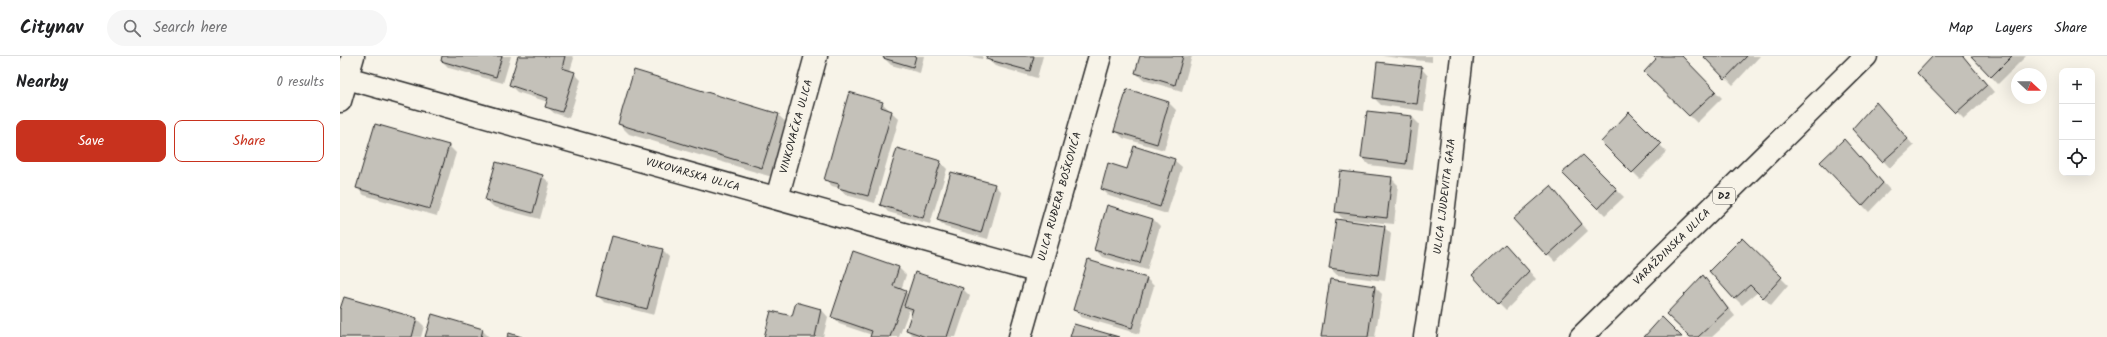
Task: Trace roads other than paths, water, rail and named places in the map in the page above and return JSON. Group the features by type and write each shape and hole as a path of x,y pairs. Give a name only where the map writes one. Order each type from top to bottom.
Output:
{"street":[{"path":"340,101 353,56"},
{"name":"VINKOVAČKA ULICA","path":"777,198 816,56"},
{"name":"ULICA RUĐERA BOŠKOVIĆA","path":"1020,337 1100,56"},
{"name":"ULICA LJUDEVITA GAJA","path":"1425,337 1441,231 1462,56"},
{"name":"VARAŽDINSKA ULICA","path":"1581,337 1866,56"},
{"name":"VUKOVARSKA ULICA","path":"347,78 1039,272"}]}
